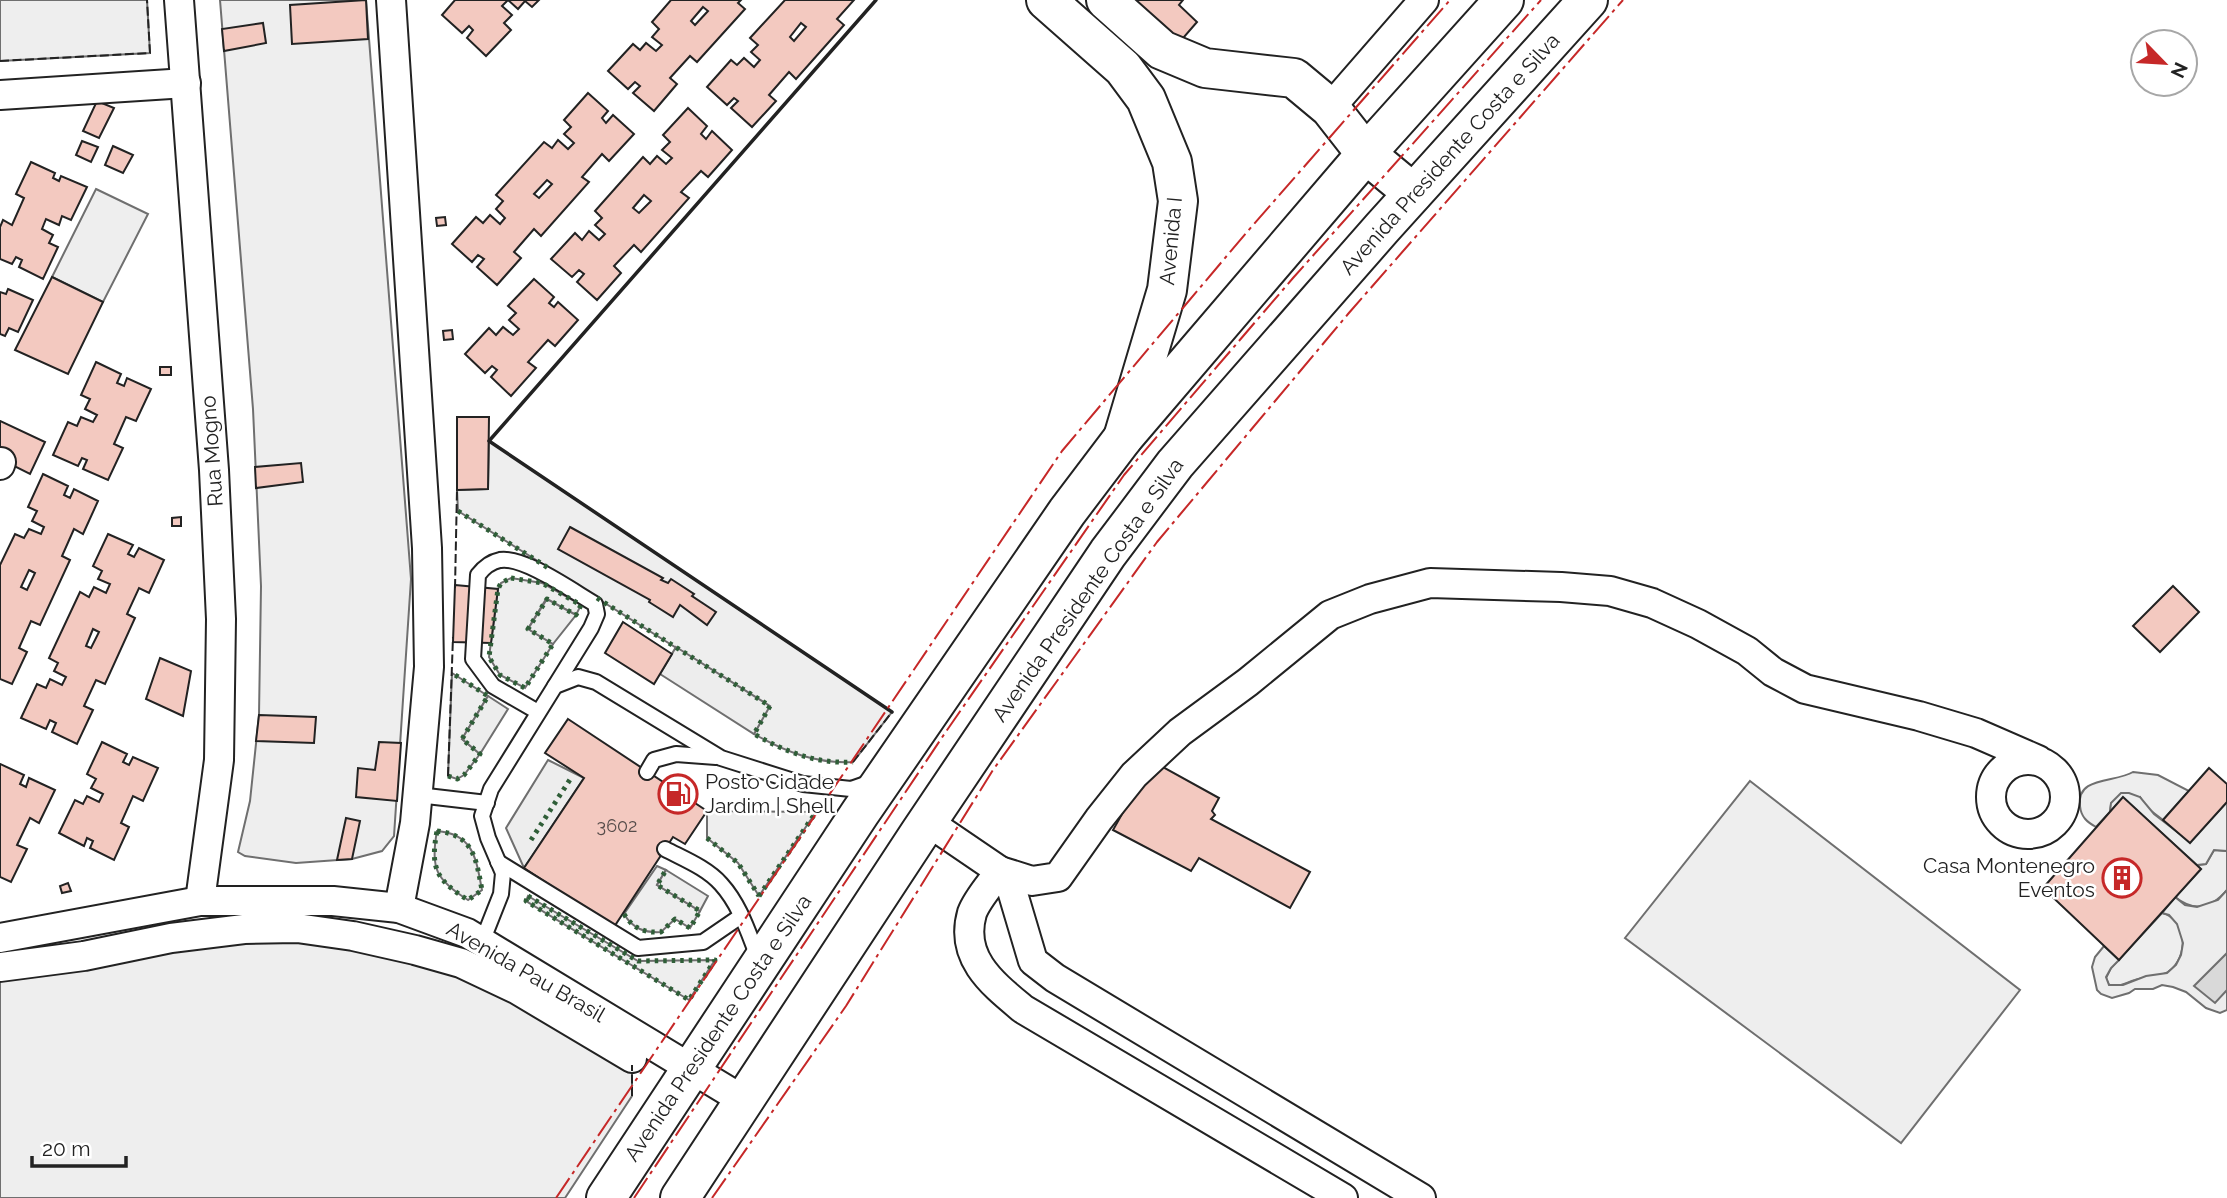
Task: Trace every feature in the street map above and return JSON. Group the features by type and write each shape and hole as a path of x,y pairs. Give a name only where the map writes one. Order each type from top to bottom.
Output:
{"main road":[{"name":"Avenida I","path":"1046,0 1123,68 1146,99 1172,162 1178,201 1167,290 1123,438"},
{"path":"1106,0 1162,50 1205,68 1294,78 1330,108 1366,153 1413,193"},
{"name":"Avenida Presidente Costa e Silva","path":"606,1198 885,776 1067,512 1123,438 1366,153 1504,0"},
{"name":"Avenida Presidente Costa e Silva","path":"680,1198 1108,553 1175,464 1413,193 1588,0"}],"street":[{"name":"Rua Mogno","path":"179,0 214,470 221,619 219,761 200,901"},
{"path":"391,0 427,548 429,667 415,823 399,908"},
{"path":"1330,108 1424,0"},
{"path":"0,95 186,83"},
{"path":"928,822 1000,871 1032,881 1058,877 1134,775 1180,732 1248,682 1330,615 1370,599 1430,583 1610,591 1652,603 1747,651 1773,673 1805,689 1920,716 1965,730 2038,760"},
{"path":"1000,871 973,911 969,932 974,961 998,988 1023,1009 1343,1198"},
{"path":"1000,871 1011,887 1033,961 1067,985 1421,1198"},
{"name":"Avenida Pau Brasil","path":"0,938 200,901 332,901 399,908 467,933 743,1100"},
{"path":"0,967 84,956 171,937 244,929 297,928 366,939 461,963 516,989 632,1058"}],"lane":[{"path":"482,942 501,894 503,873 482,816 492,789 597,614 595,604 541,571 503,559 486,565 478,575 473,659 493,686 538,712"},
{"path":"555,686 578,677 596,682 721,758"},
{"path":"648,772 654,760 676,754 721,758 803,784 850,789 885,776"},
{"path":"418,795 487,803"},
{"path":"665,849 720,883 737,905 761,964"},
{"path":"498,862 638,948 704,942 741,916"}],"shaded area":[{"path":"0,0 147,0 150,53 0,61"},
{"path":"220,0 366,0 411,579 394,836 382,851 352,859 296,863 245,856 238,852 250,801 259,715 261,586 253,409"},
{"path":"96,189 148,214 103,302 52,277"},
{"path":"489,441 892,712 853,762 826,761 802,756 754,734 769,706 458,511 457,490 488,489"},
{"path":"511,578 542,583 581,605 576,615 546,599 528,629 553,644 525,688 500,675 489,657 498,589 501,583"},
{"path":"547,599 576,615 553,644 528,629"},
{"path":"676,647 770,706 754,734 660,674"},
{"path":"452,673 488,696 462,739 480,754 464,775 457,779 448,776"},
{"path":"488,696 508,709 480,754 462,739"},
{"path":"548,760 584,778 524,868 506,828"},
{"path":"2133,772 2158,775 2189,791 2163,820 2146,807 2140,797 2111,804 2110,812 2096,827 2087,821 2080,806 2080,796 2084,790 2098,782"},
{"path":"1750,781 2020,990 1901,1143 1625,938"},
{"path":"2121,793 2140,797 2154,814 2190,842 2227,802 2227,851 2214,850 2206,864 2197,865 2123,798 2110,812 2111,803"},
{"path":"707,811 816,812 759,896 738,863 707,838"},
{"path":"437,831 459,837 475,858 482,890 468,900 449,886 438,872 434,855"},
{"path":"2214,850 2227,851 2227,890 2215,901 2202,906 2189,905 2175,897 2201,869 2197,865 2206,864"},
{"path":"657,866 666,870 657,885 700,911 690,928 675,919 661,932 645,931 635,927 624,914"},
{"path":"666,870 708,896 700,911 657,885"},
{"path":"2227,890 2227,1010 2220,1013 2206,1008 2186,992 2162,985 2153,989 2135,989 2112,998 2097,990 2092,967 2095,957 2104,946 2119,960 2106,977 2109,985 2123,985 2146,976 2167,973 2176,965 2183,943 2177,924 2169,915 2162,913 2175,897 2185,905 2197,907 2218,900"},
{"path":"528,896 638,961 715,960 689,1000 526,901"},
{"path":"2162,913 2177,923 2183,939 2180,958 2175,966 2160,975 2119,986 2109,985 2106,978 2111,968"},
{"path":"244,929 415,950 632,1058 632,1096 565,1198 0,1198 0,967"},
{"path":"2227,953 2227,990 2215,1003 2194,986"}],"building":[{"path":"366,0 368,39 292,44 290,5"},
{"path":"455,0 508,0 502,6 512,15 504,23 511,30 486,56 467,38 473,30 469,26 462,33 442,15"},
{"path":"508,0 539,0 532,7 525,1 518,9"},
{"path":"671,0 741,0 738,3 745,9 697,62 690,56 670,78 677,84 654,111 633,93 640,86 635,82 628,89 608,71 633,44 640,50 646,43 656,51 662,45 652,37 659,29 652,22","holes":["703,7 708,11 695,25 691,21"]},
{"path":"785,0 854,0 837,19 844,25 796,79 789,72 769,95 776,101 752,127 731,108 738,101 734,98 727,105 707,87 731,60 737,65 744,58 754,67 760,60 751,52 758,45 750,38","holes":["801,23 806,27 794,41 790,37"]},
{"path":"1120,0 1183,0 1179,5 1197,22 1178,44"},
{"path":"263,23 266,43 224,51 222,29"},
{"path":"588,93 608,111 602,118 606,123 613,115 634,134 609,161 602,154 582,177 589,182 541,236 534,229 514,252 521,258 497,285 477,267 484,259 478,255 472,262 452,244 476,217 483,223 490,215 500,224 505,218 496,209 503,201 496,195 544,142 552,148 558,140 568,149 574,143 564,134 571,127 564,120","holes":["547,180 552,184 539,198 534,194"]},
{"path":"97,101 114,108 99,138 83,131"},
{"path":"688,108 707,126 701,134 706,139 712,131 732,150 708,177 701,171 681,192 689,198 641,252 634,245 614,266 621,273 597,300 577,282 584,274 579,270 572,277 551,259 575,233 582,240 589,231 599,240 605,234 595,225 602,218 595,211 643,157 650,164 657,156 666,164 672,158 662,150 670,142 663,135","holes":["644,195 651,201 639,213 633,208"]},
{"path":"82,141 98,147 91,162 76,155"},
{"path":"113,146 133,155 123,173 105,165"},
{"path":"31,162 55,173 53,178 59,181 61,176 87,187 71,220 62,216 59,225 46,219 42,229 53,235 49,243 58,247 43,279 19,267 22,260 16,257 12,264 0,259 0,227 3,220 12,225 24,198 16,194"},
{"path":"445,217 446,225 437,226 436,218"},
{"path":"52,277 103,302 68,374 15,350"},
{"path":"534,279 554,297 549,303 554,307 558,302 578,320 555,346 548,340 528,362 536,368 511,396 491,377 497,370 492,366 485,373 465,354 489,328 496,335 503,327 513,335 519,329 509,320 516,313 508,306"},
{"path":"8,289 33,300 18,332 9,328 5,336 0,334 0,292 6,294"},
{"path":"452,330 453,339 444,340 443,331"},
{"path":"96,362 121,374 117,383 124,386 127,378 151,389 136,421 126,417 114,444 123,448 108,480 83,469 87,460 82,458 78,466 53,455 68,422 77,426 81,417 93,422 97,415 85,409 90,399 81,395"},
{"path":"160,367 171,367 171,375 160,375"},
{"path":"457,417 489,417 488,489 457,490"},
{"path":"0,421 45,442 30,474 0,459"},
{"path":"301,463 303,482 256,488 255,467"},
{"path":"43,474 68,486 64,495 70,498 74,489 98,501 83,534 74,529 62,556 70,560 40,625 31,621 19,648 27,652 12,684 0,679 0,565 15,534 24,538 29,529 41,534 44,527 32,521 37,511 28,507","holes":["29,570 35,573 27,590 21,587"]},
{"path":"181,517 181,526 172,526 172,518"},
{"path":"570,527 663,578 661,580 668,583 671,579 716,612 707,625 680,605 673,617 649,602 650,600 558,549"},
{"path":"108,534 133,545 128,554 134,557 139,548 164,560 149,593 139,588 127,614 135,618 105,684 96,680 84,706 93,710 77,744 52,732 56,723 50,720 46,729 21,718 37,684 46,688 50,679 62,685 66,677 54,671 58,663 49,658 80,592 89,597 94,587 106,593 110,584 98,579 102,571 93,566","holes":["93,629 99,632 91,648 86,646"]},
{"path":"455,585 498,589 491,643 453,642"},
{"path":"2173,586 2199,612 2160,652 2133,626"},
{"path":"623,622 672,654 654,684 605,653"},
{"path":"160,658 191,671 183,716 146,699"},
{"path":"259,715 316,717 314,743 256,741"},
{"path":"568,719 707,811 685,844 673,837 614,927 524,868 584,778 545,753"},
{"path":"102,742 127,754 123,762 129,765 133,757 158,768 143,801 133,796 121,823 129,827 114,860 90,848 93,841 87,838 84,846 59,833 75,800 83,804 87,796 99,802 103,794 91,788 96,779 87,774"},
{"path":"379,742 401,743 397,801 356,797 358,768 375,770"},
{"path":"1152,761 1219,798 1212,811 1215,815 1211,819 1310,872 1290,908 1199,858 1191,871 1113,830"},
{"path":"0,764 24,775 20,784 26,787 29,778 55,790 39,823 30,818 17,845 27,849 11,882 0,877"},
{"path":"2209,768 2227,784 2227,802 2190,843 2163,820"},
{"name":"Casa Montenegro Eventos","path":"2123,797 2201,869 2119,960 2043,888"},
{"path":"346,818 360,821 352,859 337,860"},
{"path":"68,883 71,891 62,893 60,886"}],"hedge":[{"path":"458,511 550,569"},
{"path":"511,578 542,583 581,605 576,615 547,599 528,629 553,644 525,688 500,675 489,657 498,589 501,583 511,578"},
{"path":"597,598 770,706 754,734 802,756 826,761 853,762"},
{"path":"448,776 457,779 464,775 480,754 462,739 488,696 452,673"},
{"path":"531,840 571,778"},
{"path":"759,896 816,812"},
{"path":"437,831 459,838 471,850 482,890 468,900 449,886 438,872 434,855 437,831"},
{"path":"707,838 738,863 759,896"},
{"path":"624,914 635,927 645,931 661,932 675,919 690,928 700,911 657,885 666,870"},
{"path":"528,896 638,961 715,960 689,1000 526,901 528,896"}],"fence":[{"path":"0,61 150,53 147,0"},
{"path":"455,588 457,490"},
{"path":"448,776 453,637"},
{"path":"853,762 892,712"},
{"path":"632,1065 632,1096"}],"wall":[{"path":"876,0 489,441 892,712"}],"power":[{"path":"556,1198 1062,451 1247,232 1450,0"},
{"path":"634,1198 945,733 1124,475 1293,278 1541,0"},
{"path":"712,1198 846,1006 993,770 1157,542 1348,314 1623,0"}],"place":[{"name":"Posto Cidade Jardim | Shell","path":"678,794"},
{"name":"Casa Montenegro Eventos","path":"2122,878"}]}
